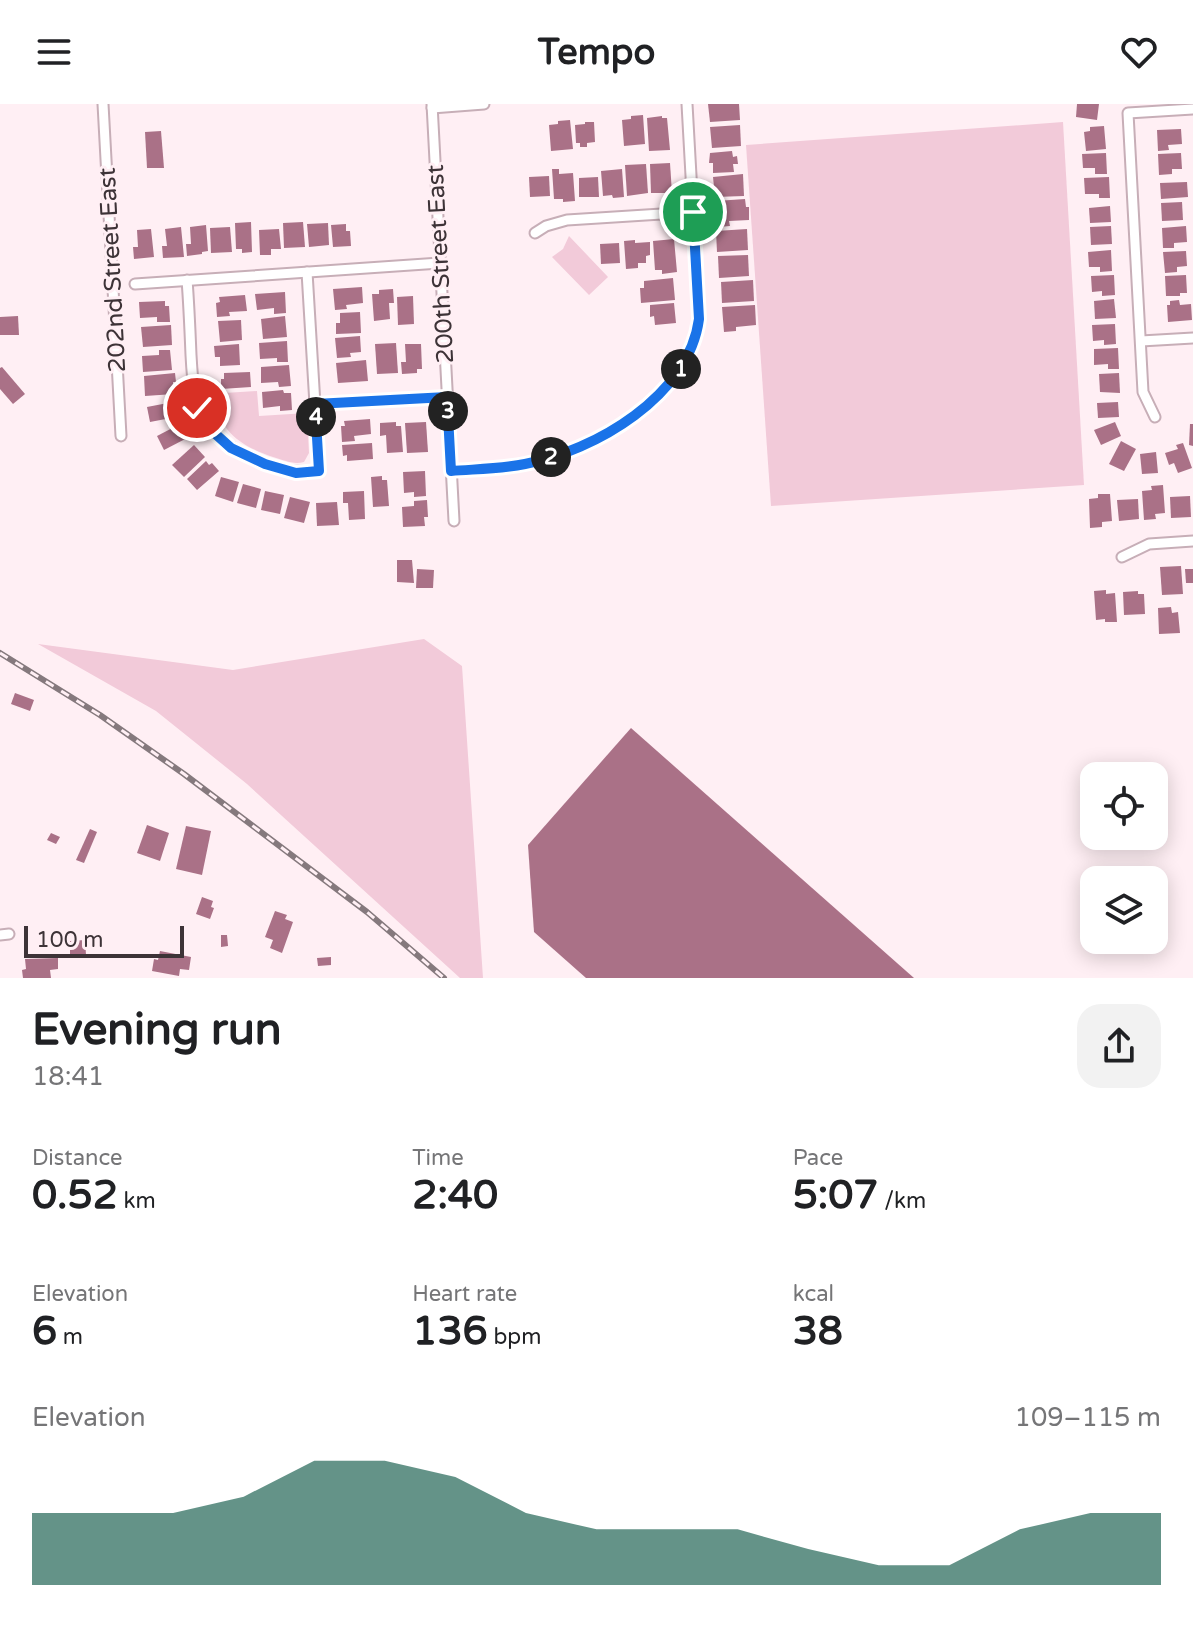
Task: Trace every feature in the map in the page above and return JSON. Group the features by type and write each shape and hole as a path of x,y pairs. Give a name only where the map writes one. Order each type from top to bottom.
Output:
{"street":[{"name":"202nd Street East","path":"103,104 121,436"},
{"path":"432,106 484,104"},
{"path":"451,471 524,464 574,449 614,429 640,411 675,377 685,362 697,333 699,319 687,104"},
{"name":"200th Street East","path":"432,106 454,521"},
{"path":"1155,417 1143,392 1128,113 1193,109"},
{"path":"535,233 567,220 693,212"},
{"path":"135,284 440,263"},
{"path":"187,280 193,390 197,408 210,429 231,448 265,464 296,473 319,471 307,272"},
{"path":"1141,341 1193,338"},
{"path":"315,404 447,397"},
{"path":"1122,557 1149,544 1193,541"}],"shaded area":[{"path":"1063,122 1084,485 771,506 746,145"},
{"path":"569,236 608,277 589,295 552,257 563,249"},
{"path":"257,391 259,416 307,413 309,453 304,462 292,463 273,457 240,441 225,427 209,394"},
{"path":"424,639 462,666 483,978 460,978 247,784 156,711 38,644 233,670"}],"building":[{"path":"708,104 739,104 740,120 710,122"},
{"path":"1077,104 1099,104 1097,120 1076,117"},
{"path":"643,115 645,144 624,146 622,120"},
{"path":"647,118 667,118 670,150 649,151"},
{"path":"570,120 573,149 551,151 549,125"},
{"path":"594,122 595,142 580,147 580,143 576,143 575,125"},
{"path":"740,125 741,146 712,148 710,127"},
{"path":"1104,126 1106,149 1086,151 1084,132 1090,131 1090,127"},
{"path":"1181,129 1182,144 1168,145 1169,150 1158,151 1157,130"},
{"path":"161,131 164,168 147,168 145,132"},
{"path":"732,151 733,157 737,156 738,164 733,164 734,172 713,173 713,163 709,163 710,153"},
{"path":"1106,153 1107,174 1095,174 1095,168 1083,168 1082,154"},
{"path":"1181,153 1182,169 1172,169 1172,174 1159,175 1158,154"},
{"path":"670,163 672,193 651,193 650,164"},
{"path":"646,164 648,193 627,196 625,165"},
{"path":"552,169 559,169 559,174 573,173 575,201 554,199"},
{"path":"622,169 624,197 603,196 601,171"},
{"path":"743,174 744,196 715,197 713,177"},
{"path":"549,176 550,196 530,197 529,177"},
{"path":"598,177 599,197 579,197 579,178"},
{"path":"1109,177 1110,198 1085,194 1084,178"},
{"path":"1187,182 1188,197 1161,199 1160,183"},
{"path":"745,199 746,207 749,207 749,220 729,221 730,226 718,227 716,201"},
{"path":"1182,202 1183,220 1162,221 1161,203"},
{"path":"1110,206 1111,222 1090,223 1089,208"},
{"path":"251,222 252,252 242,253 242,249 236,249 235,223"},
{"path":"303,222 305,247 284,248 283,223"},
{"path":"328,223 329,245 309,247 307,224"},
{"path":"346,224 351,246 333,247 331,225"},
{"path":"206,225 208,251 187,256 186,244 191,244 190,227"},
{"path":"1111,226 1112,244 1091,245 1090,227"},
{"path":"1186,226 1187,242 1174,243 1174,248 1163,248 1162,228"},
{"path":"181,227 184,257 163,258 162,246 167,246 165,229"},
{"path":"230,227 232,252 211,253 210,228"},
{"path":"151,229 154,257 134,259 133,247 138,247 137,230"},
{"path":"279,229 281,249 271,249 271,255 260,255 259,230"},
{"path":"747,229 748,250 717,252 716,231"},
{"path":"674,239 677,272 662,274 662,270 655,270 653,241"},
{"path":"635,240 635,243 650,242 650,255 646,256 646,263 638,263 638,268 626,269 624,241"},
{"path":"619,243 620,263 601,264 600,244"},
{"path":"1111,250 1112,271 1100,272 1100,267 1089,267 1088,252"},
{"path":"1186,251 1187,266 1177,267 1177,272 1165,273 1163,252"},
{"path":"748,255 749,276 719,278 718,256"},
{"path":"1114,275 1115,295 1102,296 1102,291 1092,292 1091,276"},
{"path":"1186,275 1187,293 1166,296 1165,276"},
{"path":"673,278 675,300 641,303 640,288 644,288 644,281"},
{"path":"753,280 754,301 722,303 721,282"},
{"path":"362,287 363,303 335,310 333,289"},
{"path":"393,289 394,303 389,303 390,319 374,321 372,294"},
{"path":"285,292 286,313 274,314 274,308 257,310 255,294"},
{"path":"245,295 247,311 229,312 230,316 217,317 219,297"},
{"path":"413,296 414,324 398,325 397,297"},
{"path":"1114,299 1116,318 1095,319 1094,301"},
{"path":"1179,300 1180,305 1191,304 1192,320 1168,322 1167,305 1170,301"},
{"path":"165,301 165,306 169,306 170,322 157,322 157,317 140,318 139,302"},
{"path":"674,303 676,323 655,325 654,316 650,317 650,305"},
{"path":"755,305 756,325 724,332 722,307"},
{"path":"360,312 361,333 336,334 340,313"},
{"path":"18,316 19,335 0,335 0,317"},
{"path":"285,316 287,337 263,339 261,319"},
{"path":"241,320 242,340 220,342 218,321"},
{"path":"1115,324 1116,344 1104,345 1104,340 1093,341 1092,325"},
{"path":"171,325 172,345 143,347 141,327"},
{"path":"360,336 361,352 350,353 351,357 337,358 335,338"},
{"path":"287,341 288,362 277,362 277,358 260,359 259,343"},
{"path":"396,343 398,373 377,374 375,344"},
{"path":"239,344 240,365 220,366 220,357 215,357 214,346"},
{"path":"405,344 421,344 422,369 417,369 417,373 402,374 401,362 406,362"},
{"path":"1118,348 1119,369 1108,369 1108,364 1094,365 1094,349"},
{"path":"159,350 170,350 172,370 143,372 142,356 159,355"},
{"path":"366,360 368,381 338,383 336,363"},
{"path":"289,365 291,386 279,387 278,382 261,383 261,367"},
{"path":"2,367 25,394 13,404 0,389"},
{"path":"250,372 251,387 221,389 224,373"},
{"path":"175,373 174,394 145,396 144,376"},
{"path":"1119,373 1120,393 1100,392 1099,374"},
{"path":"283,390 284,393 291,393 292,410 280,411 280,406 263,408 262,392"},
{"path":"173,402 176,417 150,422 147,407"},
{"path":"1118,402 1119,417 1098,418 1097,403"},
{"path":"370,419 371,434 354,436 355,441 342,442 341,426 345,426 344,421"},
{"path":"396,422 396,426 401,426 403,452 387,453 386,435 380,436 380,423"},
{"path":"426,422 428,452 407,453 405,423"},
{"path":"1115,422 1121,436 1101,445 1094,430"},
{"path":"182,423 189,437 164,450 157,436"},
{"path":"1190,424 1193,424 1193,446 1189,445"},
{"path":"1121,441 1136,449 1124,471 1109,464"},
{"path":"372,443 373,459 347,461 347,455 343,456 342,445"},
{"path":"1183,443 1192,468 1178,473 1174,463 1169,465 1165,453 1178,449 1176,445"},
{"path":"194,445 205,457 184,477 172,465"},
{"path":"1156,452 1158,473 1142,474 1140,454"},
{"path":"206,461 219,471 197,490 187,479"},
{"path":"425,471 426,496 414,497 414,492 404,493 403,472"},
{"path":"382,476 382,480 387,480 389,506 373,507 371,477"},
{"path":"221,477 239,482 233,502 215,496"},
{"path":"243,484 261,489 256,508 237,503"},
{"path":"1163,485 1165,513 1155,514 1156,519 1144,520 1142,491"},
{"path":"265,491 284,495 280,514 261,510"},
{"path":"364,491 365,519 349,520 348,503 343,503 343,492"},
{"path":"1098,494 1110,494 1112,521 1102,522 1102,527 1090,528 1089,499 1098,498"},
{"path":"1190,496 1191,517 1171,518 1170,497"},
{"path":"290,497 310,502 304,523 284,518"},
{"path":"1138,499 1139,519 1119,521 1117,500"},
{"path":"427,500 425,526 403,527 402,507 414,506 414,501"},
{"path":"337,502 339,525 317,526 316,503"},
{"path":"397,560 412,560 414,583 397,582"},
{"path":"1181,566 1183,594 1162,595 1160,567"},
{"path":"417,569 434,570 433,588 416,588"},
{"path":"1185,569 1193,569 1193,583 1186,583"},
{"path":"1106,590 1106,594 1115,593 1117,622 1096,620 1094,591"},
{"path":"1138,591 1138,594 1144,594 1145,614 1124,615 1123,592"},
{"path":"1171,607 1172,613 1178,612 1180,633 1159,634 1158,608"},
{"path":"15,693 34,700 30,711 11,704"},
{"path":"631,728 914,978 586,978 534,932 528,845"},
{"path":"147,825 169,833 160,861 137,853"},
{"path":"186,826 211,831 202,875 176,869"},
{"path":"90,829 97,832 84,863 76,860"},
{"path":"51,833 60,837 56,844 47,840"},
{"path":"202,897 213,901 210,919 196,914"},
{"path":"275,911 287,915 285,919 293,922 282,953 270,948 273,940 265,937"},
{"path":"221,935 227,935 228,946 221,947"},
{"path":"85,940 86,955 70,956 70,941"},
{"path":"160,951 191,957 189,970 180,969 179,976 152,971 154,959 158,960"},
{"path":"331,957 331,965 318,966 317,958"},
{"path":"58,958 58,969 50,970 51,978 23,978 25,959"}],"railway":[{"path":"0,653 100,715 184,774 367,912 444,978"}],"route":[{"path":"197,408 210,429 231,448 265,464 296,473 319,471 315,404 447,397 451,471 524,464 574,449 614,429 640,411 675,377 685,362 697,333 699,319 693,212"}]}
